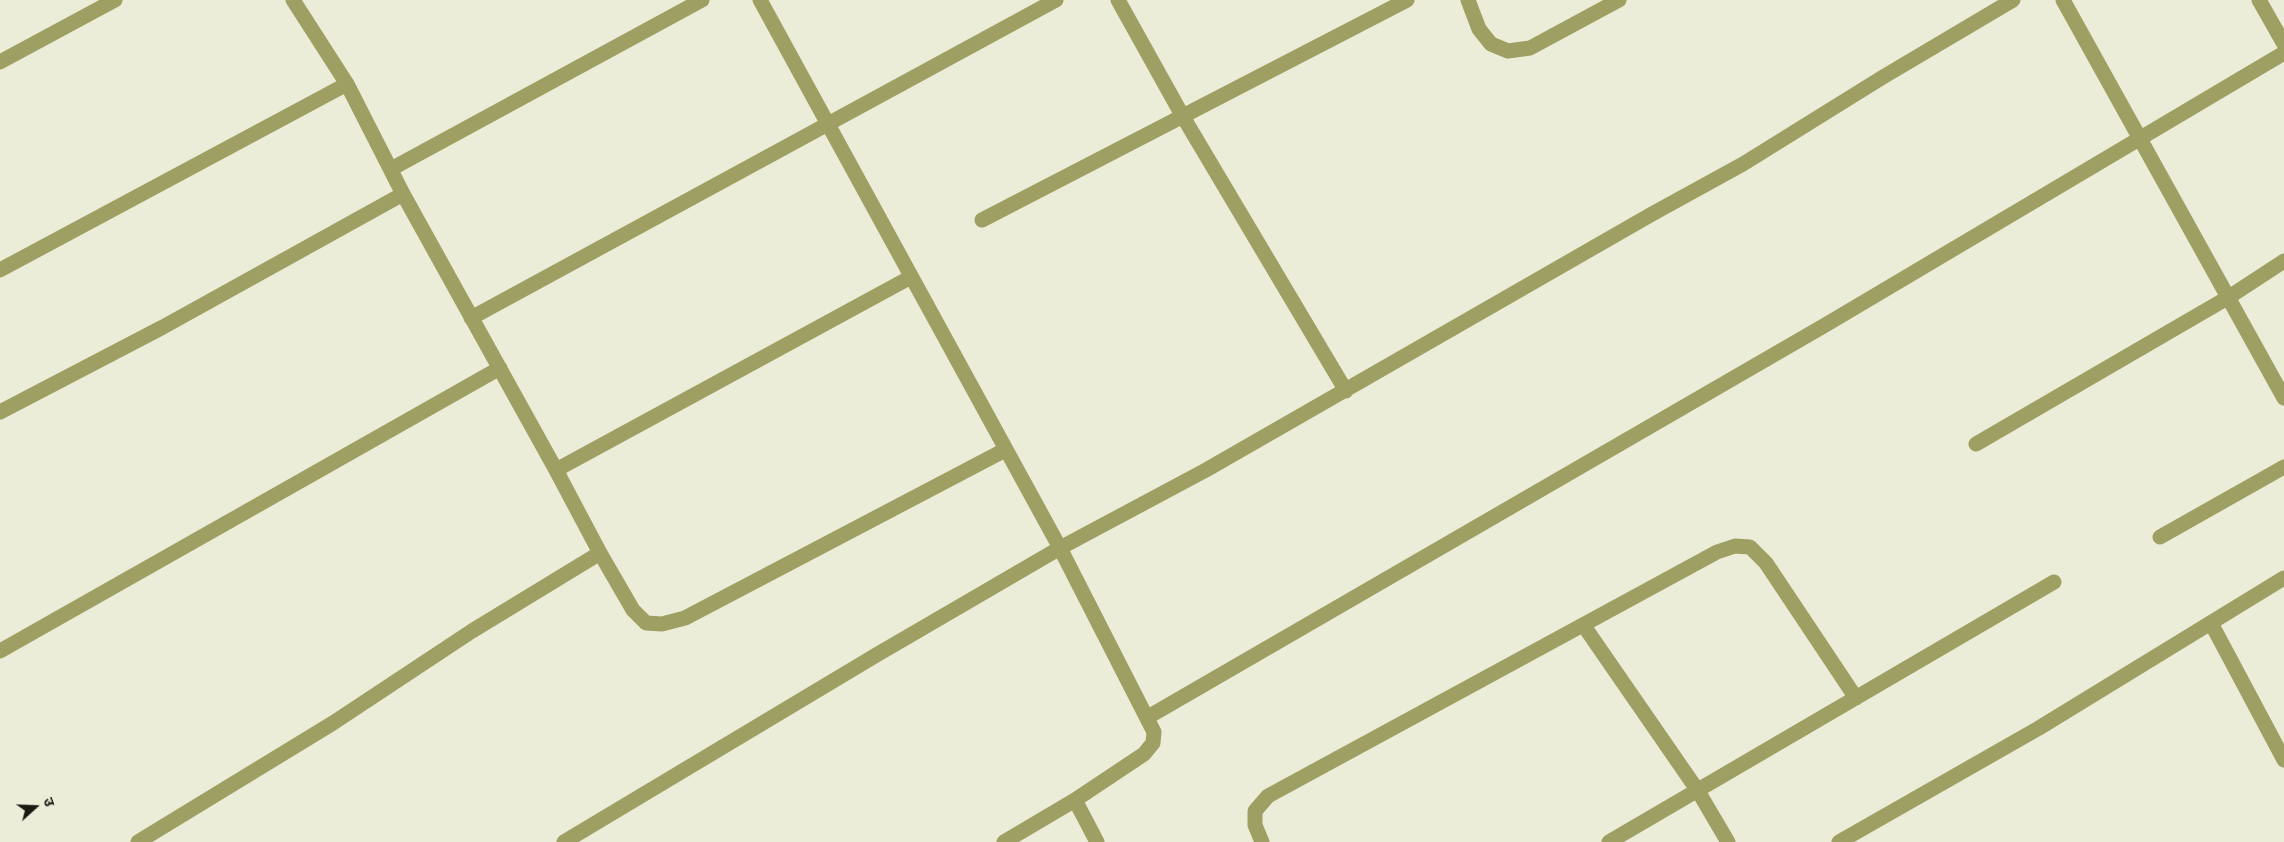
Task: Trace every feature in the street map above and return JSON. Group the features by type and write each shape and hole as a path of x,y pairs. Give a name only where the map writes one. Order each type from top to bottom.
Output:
{"street":[{"path":"0,62 115,0"},
{"path":"292,0 347,84 403,194 600,553 633,610 646,623 662,624 685,618 1005,450"},
{"path":"391,169 702,0"},
{"path":"760,0 1060,548 1154,732 1153,743 1144,754 1075,800 1004,842"},
{"path":"471,318 1056,0"},
{"path":"1118,0 1182,115 1346,391"},
{"path":"982,220 1407,0"},
{"path":"1468,0 1479,29 1491,44 1508,51 1530,48 1619,0"},
{"path":"564,842 878,654 1060,548 1346,391 1743,164 2012,0"},
{"path":"2063,0 2139,140 2229,297 2284,398"},
{"path":"2259,0 2284,44"},
{"path":"1148,717 1810,334 2284,53"},
{"path":"0,270 347,84"},
{"path":"0,412 403,194"},
{"path":"1976,444 2229,297 2284,262"},
{"path":"556,470 911,276"},
{"path":"0,651 500,368"},
{"path":"2160,537 2284,467"},
{"path":"1262,842 1255,825 1256,811 1268,796 1584,626 1717,552 1735,546 1750,547 1766,563 1856,698"},
{"path":"138,842 334,723 472,631 600,553"},
{"path":"1839,842 2038,728 2284,578"},
{"path":"1609,842 2054,582"},
{"path":"2211,623 2284,760"},
{"path":"1584,626 1698,790 1728,842"},
{"path":"1075,800 1097,842"}]}
